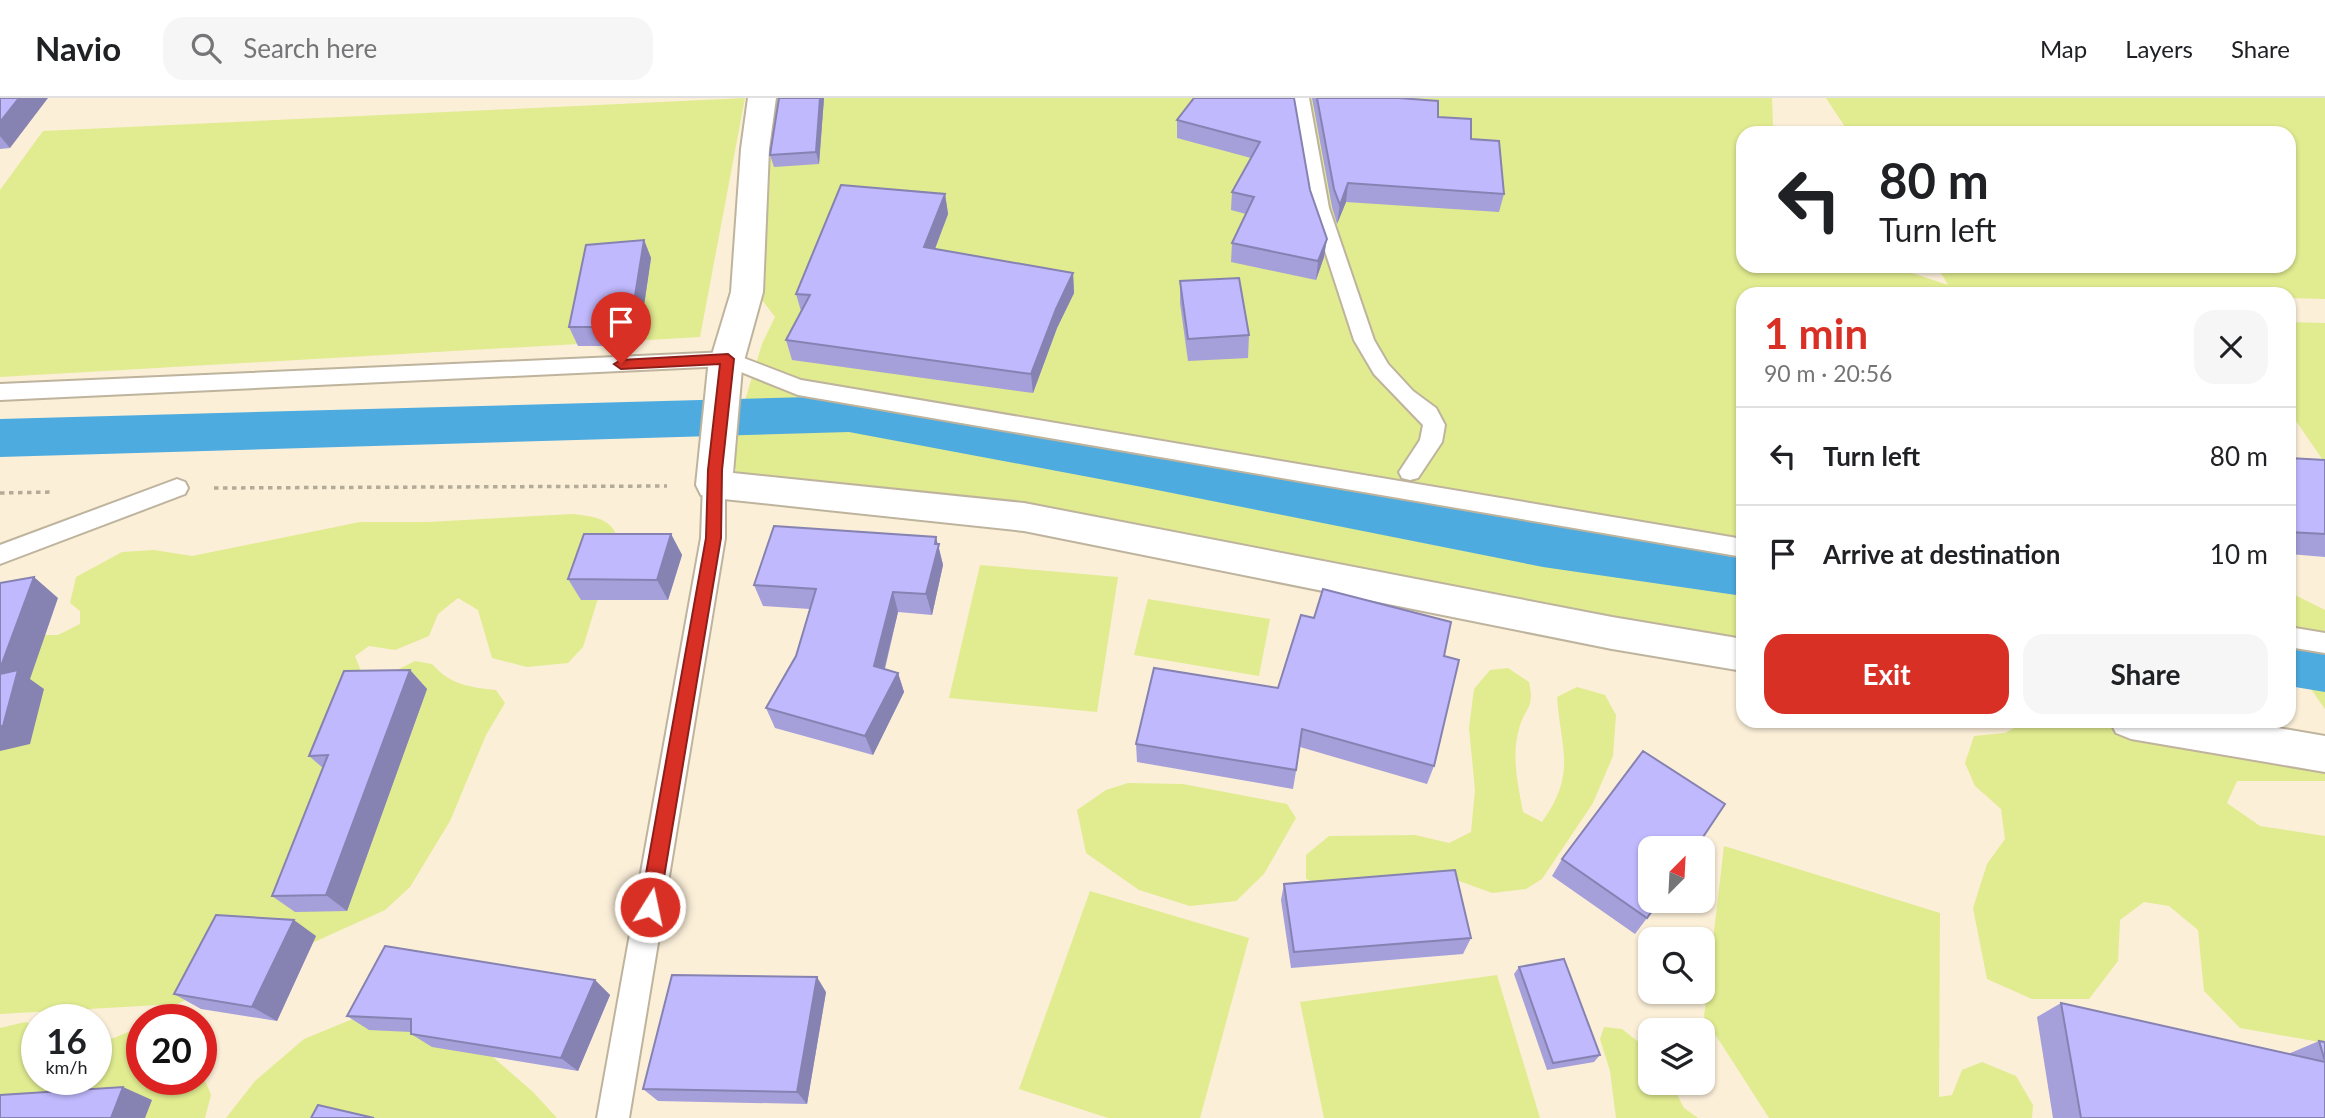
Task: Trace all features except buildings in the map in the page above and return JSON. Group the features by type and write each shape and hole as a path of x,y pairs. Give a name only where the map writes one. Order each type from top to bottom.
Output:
{"street":[{"path":"762,98 755,149 747,292 726,363 714,477 1024,517 1598,630 1736,654"},
{"path":"2172,728 2325,754"}],"lane":[{"path":"1300,98 1320,208 1363,340 1381,369 1405,396 1428,414 1434,425 1431,442 1410,472"},
{"path":"0,392 726,363 798,387 1736,547"},
{"path":"613,1118 713,538 714,477"},
{"path":"0,555 177,488"},
{"path":"2296,638 2325,643"}],"path":[{"path":"177,488 714,477"},
{"path":"0,493 54,492"}],"green space":[{"path":"745,98 700,337 0,377 0,190 43,131"},
{"path":"762,98 1772,98 1772,126 1736,126 1736,273 1912,273 1948,285 1941,273 2296,273 2296,126 1844,126 1826,98 2325,98 2325,299 2296,298 2296,287 1736,287 1736,647 1014,506 740,490 731,447 762,344 775,317 756,292"},
{"path":"2296,322 2325,323 2325,463 2296,421"},
{"path":"572,514 605,521 617,537 583,647 568,663 527,667 492,658 478,610 458,598 438,614 429,636 395,650 369,646 355,656 364,679 391,673 415,661 432,664 446,677 461,684 496,690 505,703 486,735 450,821 410,887 385,910 177,1004 126,1004 126,1007 112,1008 112,1004 21,1004 21,1013 0,1014 0,633 58,635 80,624 80,611 70,603 76,577 122,552 154,550 192,556 360,522 428,522"},
{"path":"980,565 1118,577 1097,712 949,698"},
{"path":"2296,596 2325,610 2325,709 2296,668"},
{"path":"1148,599 1270,619 1259,676 1134,655"},
{"path":"1508,668 1529,682 1531,698 1517,739 1516,770 1523,812 1542,822 1553,805 1563,775 1563,747 1557,697 1577,687 1605,695 1616,715 1613,756 1593,803 1542,879 1526,889 1492,893 1451,878 1323,885 1306,879 1306,855 1329,836 1415,835 1449,843 1471,832 1475,790 1469,728 1474,689 1490,670"},
{"path":"2014,728 2155,728 2179,744 2204,752 2223,741 2325,751 2325,781 2237,781 2227,803 2260,826 2325,836 2325,1043 2240,1028 2204,991 2198,930 2169,906 2144,902 2120,920 2118,961 2089,999 2032,999 1987,979 1973,908 1987,864 2005,839 2001,809 1975,786 1965,763 1974,736 2005,733"},
{"path":"1128,783 1183,784 1287,804 1296,818 1264,874 1236,901 1190,906 1139,890 1086,853 1077,810 1106,790"},
{"path":"1724,846 1940,913 1939,1097 1952,1095 1962,1070 1982,1062 2016,1076 2033,1105 2032,1118 1769,1118 1715,1034 1715,1018 1704,1017 1706,1004 1715,1004 1715,927"},
{"path":"1090,891 1249,938 1200,1118 1108,1118 1019,1089"},
{"path":"1497,975 1540,1118 1324,1118 1300,1002"},
{"path":"360,1016 469,1036 533,1092 557,1118 226,1118 255,1081 304,1039"},
{"path":"21,1023 21,1095 112,1095 112,1038 126,1033 126,1095 211,1095 205,1118 0,1118 0,1028"},
{"path":"1604,1027 1622,1029 1638,1042 1638,1095 1677,1095 1684,1108 1698,1118 1616,1118 1610,1071 1600,1039"}],"waterway":[{"path":"0,438 849,414 1142,467 1543,545 1736,573"},
{"path":"2296,662 2325,667"}],"route":[{"path":"621,364 728,359 715,470 713,538 650,907"}]}
